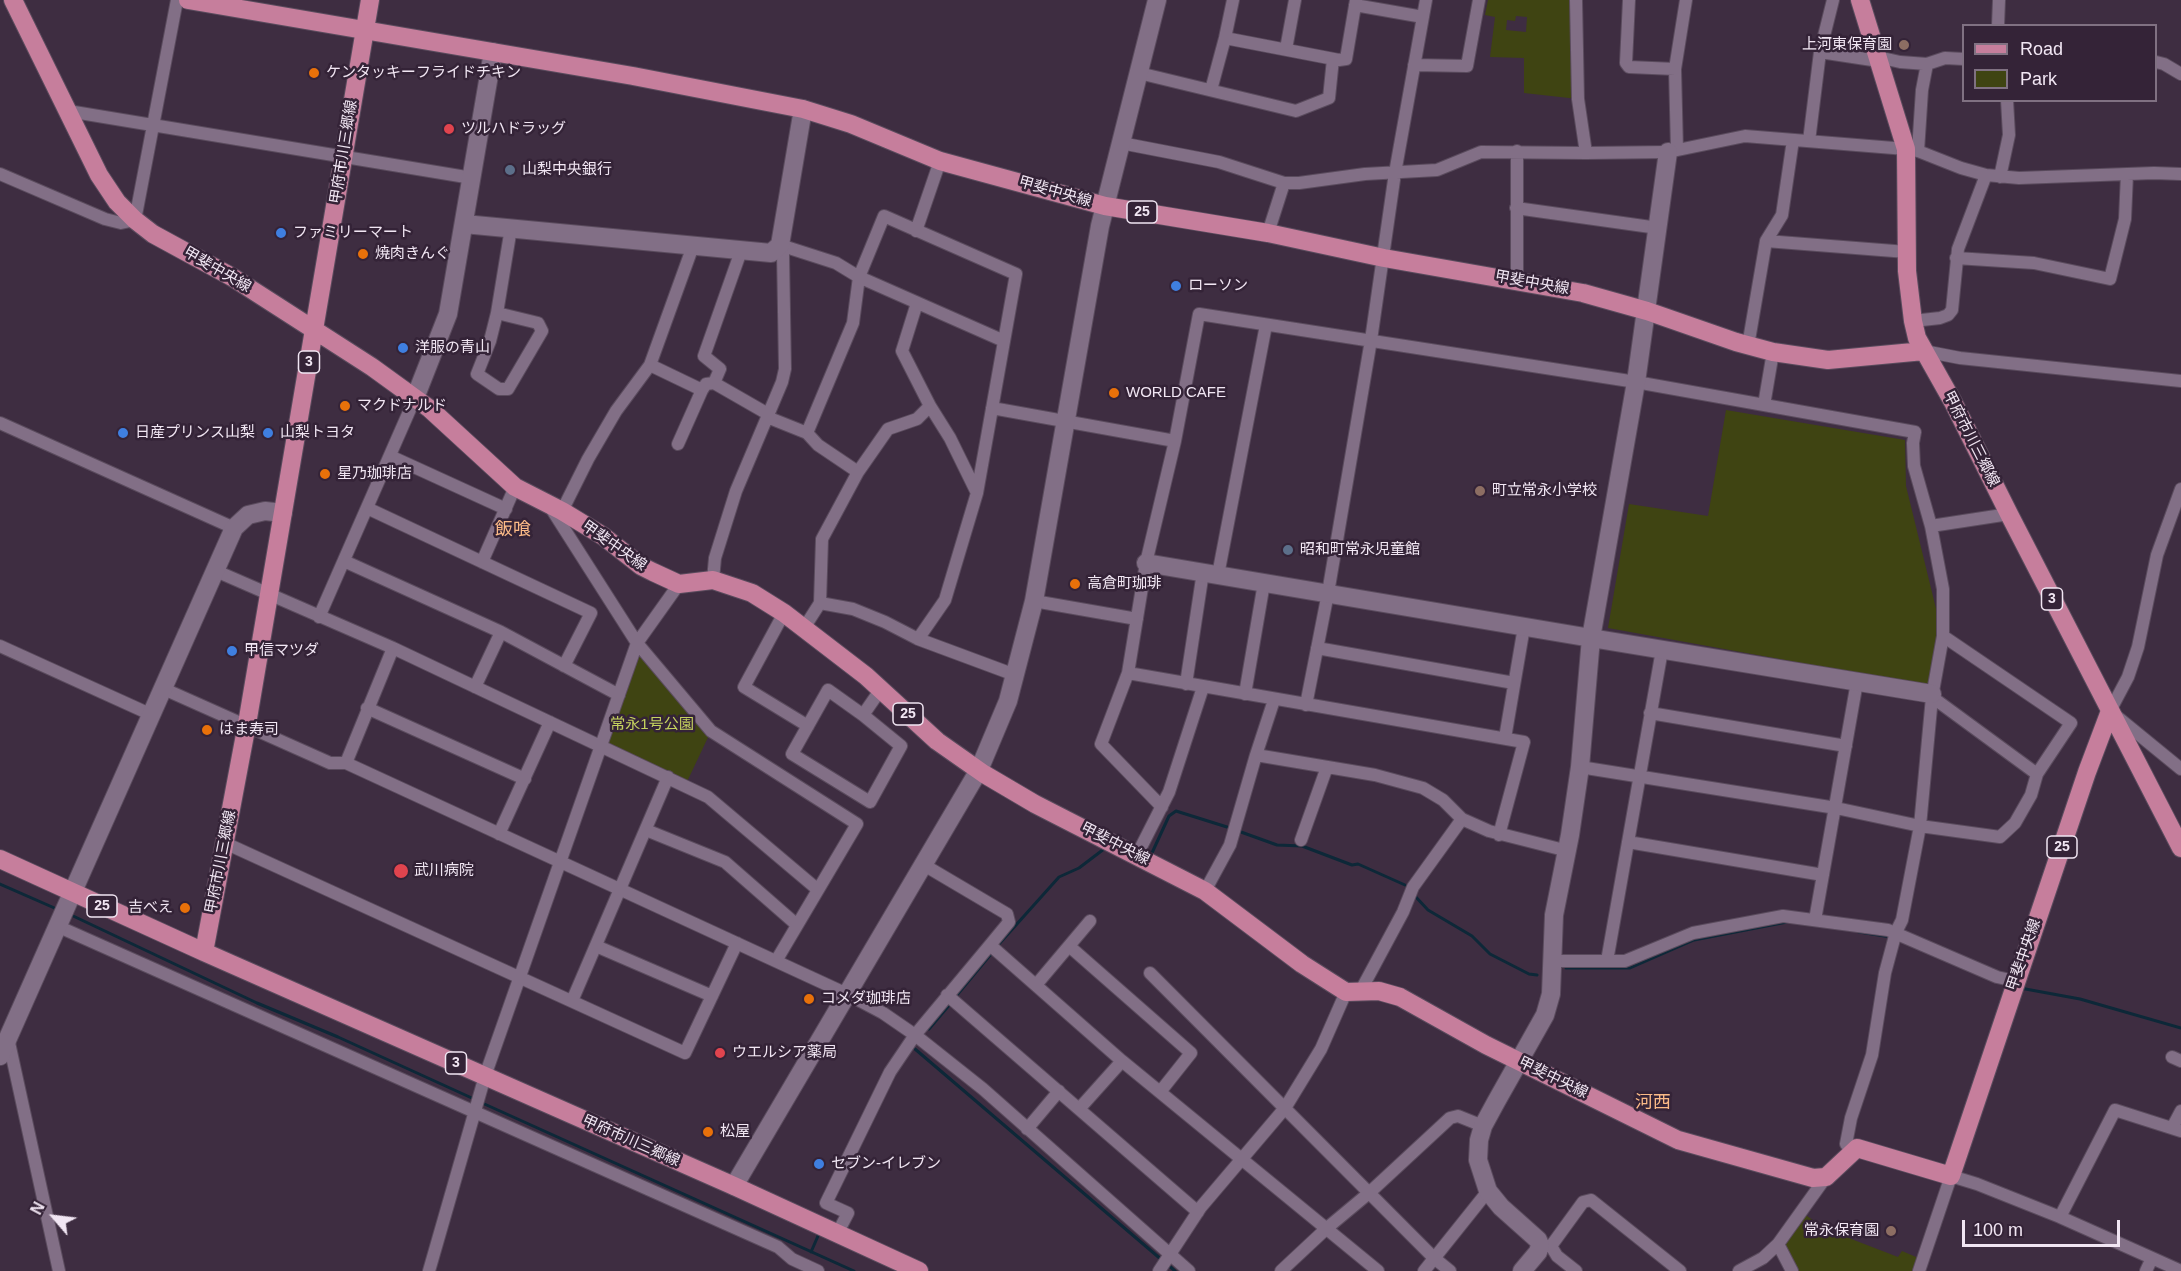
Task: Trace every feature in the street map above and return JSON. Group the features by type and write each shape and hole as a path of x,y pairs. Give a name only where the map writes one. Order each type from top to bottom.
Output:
{"main road":[{"name":"甲斐中央線","path":"13,0 99,175 117,202 135,220 153,234 232,277 372,367 430,409 515,487 603,536 641,566 679,584 713,580 752,593 804,628 881,689 937,741 979,770 1035,804 1205,891 1302,964 1353,992 1379,991 1400,997 1519,1062 1678,1140 1813,1178 1826,1177"},
{"name":"甲斐中央線","path":"188,0 633,76 803,109 851,124 940,161 1104,206 1268,232 1384,258 1584,293 1773,352 1828,360 1924,351"},
{"name":"甲府市川三郷線","path":"370,0 270,594 204,952 734,1186 919,1271"},
{"name":"甲府市川三郷線","path":"1860,0 1912,150 1907,271 1917,338 1953,402 2008,514 2181,848"},
{"name":"甲斐中央線","path":"1951,1176 2014,985 2110,711"},
{"name":"25","path":"0,859 64,911 204,952"},
{"path":"1826,1177 1857,1148 1951,1176"}],"street":[{"path":"0,174 105,219 121,223 135,220 177,0"},
{"path":"734,1186 979,770 991,745 1016,675 1034,601 1104,206 1157,0"},
{"path":"1211,90 1233,0"},
{"path":"1286,49 1295,0"},
{"path":"1306,705 1328,593 1371,340 1395,173 1426,0"},
{"path":"1414,65 1467,66 1479,0"},
{"path":"1576,0 1578,99 1586,153"},
{"path":"1629,0 1626,63 1629,67 1675,69"},
{"path":"1576,1271 1501,1207 1488,1191 1478,1160 1479,1140 1483,1126 1545,1015 1551,994 1554,915 1568,851 1580,767 1591,639 1636,382 1658,228 1672,151 1675,69 1686,0"},
{"path":"1809,141 1821,52 1833,0"},
{"path":"1998,24 1999,0"},
{"path":"1225,38 1333,59 1346,59 1356,2 1423,17"},
{"path":"319,617 415,398 448,314 493,52"},
{"path":"1821,52 1927,64"},
{"path":"1912,150 1927,64 1932,60 1944,58 1962,59"},
{"path":"1139,73 1296,111 1329,98 1333,59"},
{"path":"2157,62 2181,74"},
{"path":"2000,177 2009,135 2007,102"},
{"path":"713,580 715,558 736,491 782,382 785,369 783,253 780,245 803,109"},
{"path":"68,111 472,178"},
{"path":"1120,143 1219,162 1284,183 1365,174 1437,170 1481,152 1672,151 1744,136 1912,150 1961,168 2000,177 2181,174"},
{"path":"1748,346 1766,241 1782,215 1793,140"},
{"path":"1516,280 1517,151"},
{"path":"916,231 940,161"},
{"path":"1956,258 2034,263 2110,279 2125,219 2127,174"},
{"path":"1913,321 1940,318 1948,315 1952,310 1958,249 1986,175"},
{"path":"1268,232 1284,183"},
{"path":"1516,208 1658,228"},
{"path":"807,433 853,323 859,277 884,216 1016,274 977,493 945,600 918,639"},
{"path":"464,224 771,253 780,245"},
{"path":"497,313 538,323 542,331 508,388 499,389 477,374 490,341 497,313 511,228"},
{"path":"1766,241 1907,252"},
{"path":"780,245 836,263 859,277 1004,340"},
{"path":"693,246 650,365 616,411 588,459 555,508 637,643 711,731 857,824 776,961"},
{"path":"714,383 720,369 704,356 741,251"},
{"path":"917,303 902,351 930,406 950,438 977,493"},
{"path":"1162,807 1101,744 1128,673 1146,563 1175,441 1199,314 1636,382 1915,432 1914,466 1931,526 1943,589 1943,636 1932,695 1920,826 1902,920 1895,936 1885,974 1872,1055 1851,1118 1846,1144 1852,1152"},
{"path":"1186,684 1266,325"},
{"path":"1924,351 1960,358 2181,381"},
{"path":"1764,405 1773,352"},
{"path":"650,365 702,390"},
{"path":"678,444 702,390 706,384 714,383 767,416 807,433 818,445 858,472"},
{"path":"804,628 820,603 822,539 858,472 888,429 917,419 930,406"},
{"path":"992,408 1175,441"},
{"path":"0,423 234,528"},
{"path":"390,456 506,509"},
{"path":"482,562 515,487"},
{"path":"2181,491 2157,555 2139,647 2128,677 2110,711 2181,769"},
{"path":"367,508 591,613 564,666"},
{"path":"0,1056 13,1022 164,689 234,528 248,515 265,512 284,513"},
{"path":"1931,526 2008,514"},
{"path":"344,561 501,632 619,695"},
{"path":"1146,563 1932,695 2037,774"},
{"path":"216,571 393,648 708,797 817,889"},
{"path":"1245,694 1264,583"},
{"path":"429,1271 479,1094 637,643 679,584"},
{"path":"1034,601 1137,619"},
{"path":"820,603 853,609 918,639 1016,675"},
{"path":"784,613 744,687 808,726"},
{"path":"1505,738 1524,627"},
{"path":"475,687 501,632"},
{"path":"1580,767 1836,808 1920,826 2000,837 2015,822 2031,795 2037,774 2071,723 1943,636"},
{"path":"0,646 152,715"},
{"path":"346,763 393,648"},
{"path":"1317,648 1514,683"},
{"path":"1607,962 1662,650"},
{"path":"1128,673 1524,742 1499,835"},
{"path":"1815,920 1857,682"},
{"path":"1137,855 1169,792 1203,687"},
{"path":"164,689 247,724 330,763 346,763 847,994 883,1013 915,1035 983,1089 1165,1263 1189,1271"},
{"path":"863,715 881,689"},
{"path":"828,690 863,715 901,746 870,802 792,754 828,690"},
{"path":"1205,891 1230,845 1274,700"},
{"path":"368,708 525,779"},
{"path":"1650,713 1846,746"},
{"path":"499,834 550,722"},
{"path":"1256,755 1375,775 1423,788 1443,800 1462,819 1499,835 1568,851"},
{"path":"1301,840 1327,766"},
{"path":"572,1001 668,777"},
{"path":"1165,1263 1198,1212 1285,1108 1403,912 1413,887 1462,819"},
{"path":"646,830 724,862 797,925"},
{"path":"1628,842 1823,875"},
{"path":"225,843 685,1053 737,943"},
{"path":"837,1234 848,1213 826,1203 890,1072 915,1035 1008,922 1007,914 924,865"},
{"path":"64,911 475,1110 778,1247 792,1259 818,1271"},
{"path":"1553,961 1625,962 1693,933 1783,916 1895,936 1997,976 2014,985"},
{"path":"1036,985 1090,921"},
{"path":"990,945 1122,1061 1378,1271"},
{"path":"596,946 712,996"},
{"path":"1069,946 1191,1053 1160,1092"},
{"path":"1150,973 1434,1258 1450,1271"},
{"path":"947,995 1198,1212"},
{"path":"8,1038 59,1271"},
{"path":"1079,1109 1122,1061"},
{"path":"1027,1129 1059,1091"},
{"path":"2060,1217 2115,1110 2177,1129 2181,1111"},
{"path":"1281,1271 1450,1118 1458,1116 1483,1126"},
{"path":"1919,1271 1951,1176 2060,1217 2181,1271"},
{"path":"1739,1271 1763,1258 1778,1244 1826,1177"},
{"path":"1424,1271 1488,1191"},
{"path":"1522,1271 1583,1202 1591,1200 1680,1271"},
{"path":"1778,1244 1792,1271"},
{"path":"2146,1271 2152,1258"}],"green space":[{"path":"1488,0 1577,0 1578,99 1524,93 1524,58 1490,57 1495,17 1485,15","holes":["1516,16 1527,17 1526,32 1506,30 1507,20 1515,21"]},
{"path":"1726,410 1905,440 1906,486 1940,625 1929,686 1608,628 1629,504 1708,516"},
{"name":"常永1号公園","path":"637,643 711,731 685,786 602,745"},
{"path":"1801,1212 1828,1230 1898,1257 1902,1251 1923,1260 1919,1271 1792,1271 1778,1244"}],"waterway":[{"path":"1149,854 1151,855 1169,816 1176,811 1227,827"},
{"path":"1241,832 1277,845 1302,846 1352,865 1358,864 1405,885"},
{"path":"999,944 1059,877 1079,868 1104,849"},
{"path":"0,884 59,910"},
{"path":"1414,895 1428,910 1472,936 1490,954 1529,974 1537,975"},
{"path":"71,915 257,1003 474,1099"},
{"path":"1566,968 1630,968 1694,940 1787,922"},
{"path":"1859,932 1891,937"},
{"path":"957,995 991,954"},
{"path":"2020,988 2080,999 2181,1028"},
{"path":"929,1029 951,1003"},
{"path":"915,1049 1163,1261"},
{"path":"480,1102 854,1271"},
{"path":"811,1252 818,1236"},
{"path":"1168,1265 1175,1271"}],"place":[{"name":"上河東保育園","path":"1904,45"},
{"name":"ケンタッキーフライドチキン","path":"314,73"},
{"name":"ツルハドラッグ","path":"449,129"},
{"name":"山梨中央銀行","path":"510,170"},
{"name":"ファミリーマート","path":"281,233"},
{"name":"焼肉きんぐ","path":"363,254"},
{"name":"ローソン","path":"1176,286"},
{"name":"洋服の青山","path":"403,348"},
{"name":"WORLD CAFE","path":"1114,393"},
{"name":"マクドナルド","path":"345,406"},
{"name":"日産プリンス山梨","path":"123,433"},
{"name":"山梨トヨタ","path":"268,433"},
{"name":"星乃珈琲店","path":"325,474"},
{"name":"町立常永小学校","path":"1480,491"},
{"name":"昭和町常永児童館","path":"1288,550"},
{"name":"高倉町珈琲","path":"1075,584"},
{"name":"甲信マツダ","path":"232,651"},
{"name":"はま寿司","path":"207,730"},
{"name":"武川病院","path":"401,871"},
{"name":"吉べえ","path":"185,908"},
{"name":"コメダ珈琲店","path":"809,999"},
{"name":"ウエルシア薬局","path":"720,1053"},
{"name":"松屋","path":"708,1132"},
{"name":"セブン-イレブン","path":"819,1164"},
{"name":"常永保育園","path":"1891,1231"}],"district":[{"name":"飯喰","path":"513,530"},
{"name":"河西","path":"1653,1103"}]}
